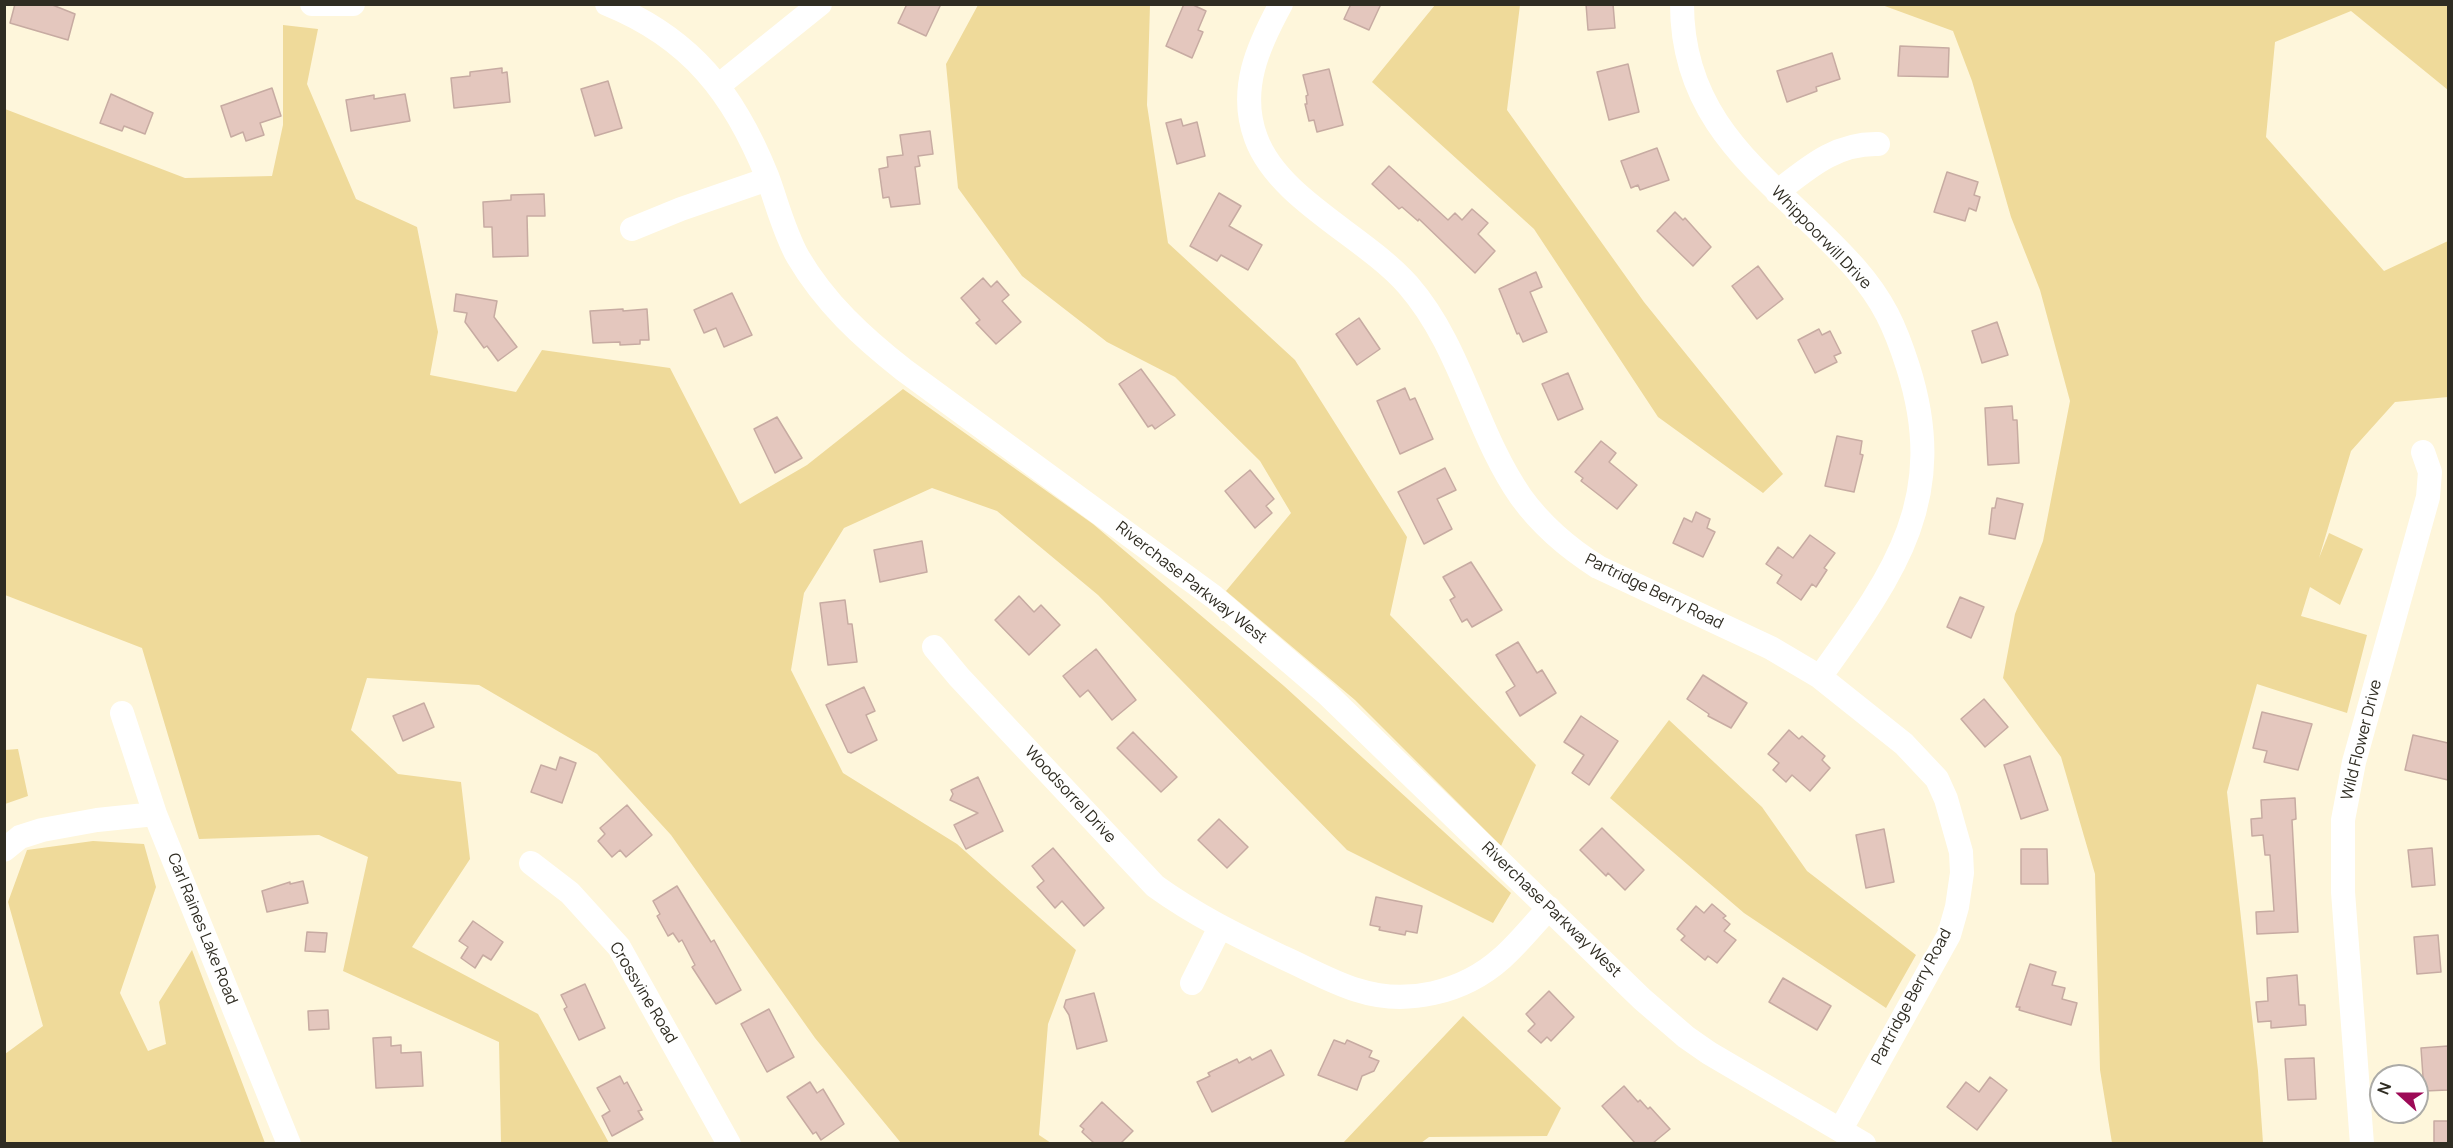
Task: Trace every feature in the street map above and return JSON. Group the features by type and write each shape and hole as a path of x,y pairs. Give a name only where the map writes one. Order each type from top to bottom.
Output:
{"street":[{"path":"312,4 353,4"},
{"name":"Riverchase Parkway West","path":"607,4 637,16 660,31 701,65 718,86 742,121 768,178 797,254 824,294 857,332 904,370 1214,597 1327,694 1642,999 1686,1037 1709,1053 1864,1143"},
{"path":"718,86 820,4"},
{"name":"Partridge Berry Road","path":"1281,4 1260,44 1251,69 1249,113 1256,138 1266,159 1286,183 1380,256 1408,285 1431,315 1446,341 1503,467 1533,512 1555,536 1598,567 1771,648 1820,677 1904,744 1937,779 1946,799 1961,852 1962,873 1957,907 1949,934 1840,1129"},
{"name":"Whippoorwill Drive","path":"1682,4 1683,32 1688,59 1715,121 1742,155 1855,268 1876,295 1895,326 1921,413 1922,466 1917,506 1906,539 1879,593 1820,677"},
{"path":"1777,192 1820,159 1841,149 1860,144 1878,144"},
{"path":"632,229 768,178"},
{"name":"Wild Flower Drive","path":"2362,1143 2343,892 2343,820 2354,762 2428,497 2430,472 2423,452"},
{"name":"Woodsorrel Drive","path":"934,647 959,677 1155,886 1220,927 1358,991 1408,998 1423,996 1464,983 1502,958 1549,908"},
{"name":"Carl Raines Lake Road","path":"122,713 155,814 289,1143"},
{"path":"4,850 20,837 42,830 97,820 155,814"},
{"name":"Crossvine Road","path":"531,863 570,893 619,947 729,1143"},
{"path":"1192,983 1220,927"}],"shaded area":[{"path":"978,5 1150,5 1147,105 1168,243 1295,360 1407,537 1390,615 1536,765 1501,846 1355,700 1226,591 1291,513 1260,461 1175,377 1107,342 1022,276 958,188 946,64"},
{"path":"1435,5 1520,5 1507,110 1644,302 1783,474 1763,493 1658,417 1534,229 1372,82"},
{"path":"1882,5 2448,5 2448,90 2351,11 2275,42 2266,137 2384,271 2448,241 2448,397 2395,402 2351,451 2319,558 2329,533 2363,549 2340,605 2310,587 2301,616 2367,635 2347,713 2257,684 2227,792 2258,1071 2263,1143 2112,1143 2100,1070 2095,874 2061,757 2003,678 2015,614 2043,541 2070,401 2040,290 2011,217 1972,81 1953,31"},
{"path":"283,25 318,29 307,84 356,199 417,227 438,332 430,375 516,392 542,350 670,368 740,504 807,465 903,389 1093,524 1284,686 1511,893 1493,923 1347,850 1098,595 997,511 932,488 844,528 804,593 791,670 843,773 957,844 1076,950 1048,1024 1039,1135 1051,1143 901,1143 815,1038 671,835 597,754 479,685 367,678 351,730 398,774 461,782 470,859 412,947 538,1014 609,1143 501,1143 499,1042 343,971 368,857 319,835 199,839 142,648 5,595 5,109 185,178 272,176 283,125"},
{"path":"1669,720 1762,807 1807,871 1916,955 1886,1008 1744,913 1610,798"},
{"path":"18,749 28,796 5,804 5,750"},
{"path":"93,841 144,844 156,887 120,993 148,1051 166,1044 159,1002 192,950 265,1143 5,1143 5,1054 43,1026 8,902 27,850"},
{"path":"1463,1016 1561,1108 1547,1136 1429,1137 1421,1143 1343,1143"}],"building":[{"path":"15,4 50,4 75,14 68,40 10,23"},
{"path":"907,4 941,4 926,36 898,23"},
{"path":"1184,4 1191,4 1206,11 1198,30 1203,32 1192,58 1166,46"},
{"path":"1351,4 1381,4 1369,30 1344,19"},
{"path":"1586,4 1613,4 1615,28 1588,30"},
{"path":"1900,46 1949,48 1948,77 1898,76"},
{"path":"1832,53 1840,79 1816,87 1817,91 1787,102 1777,71"},
{"path":"1628,64 1639,112 1609,120 1597,72"},
{"path":"502,68 502,73 507,72 510,102 454,108 451,78 470,76 470,72"},
{"path":"1329,69 1343,125 1317,132 1314,120 1309,121 1305,104 1307,104 1306,96 1308,95 1303,75"},
{"path":"608,81 622,128 595,136 581,89"},
{"path":"272,88 281,116 260,123 264,135 246,141 243,132 231,137 221,106"},
{"path":"111,94 153,113 145,134 124,126 122,131 100,123"},
{"path":"405,94 410,121 351,131 346,100 374,95 374,99"},
{"path":"1181,119 1183,126 1197,122 1205,156 1177,164 1166,123"},
{"path":"930,131 933,154 918,156 920,166 915,167 920,204 891,207 889,197 883,198 879,169 888,167 887,157 903,155 900,135"},
{"path":"1657,148 1669,180 1640,190 1638,185 1631,188 1621,161"},
{"path":"1389,166 1448,220 1455,213 1462,220 1472,209 1488,223 1478,234 1495,251 1475,273 1419,219 1418,221 1402,207 1399,209 1372,184"},
{"path":"1947,172 1978,182 1974,195 1980,197 1976,211 1969,208 1965,221 1934,212"},
{"path":"1219,193 1241,206 1229,226 1262,245 1248,270 1221,255 1217,261 1190,246"},
{"path":"544,194 545,216 527,216 528,256 493,257 492,227 484,227 483,202 511,200 511,195"},
{"path":"1675,212 1683,220 1685,218 1711,247 1693,266 1657,231"},
{"path":"1758,266 1783,299 1757,319 1732,286"},
{"path":"1536,272 1542,287 1530,292 1547,332 1523,342 1519,333 1517,334 1499,289"},
{"path":"983,278 991,287 997,281 1009,295 1002,301 1021,322 996,344 976,323 980,320 961,298"},
{"path":"732,293 752,335 724,347 716,328 704,333 694,310"},
{"path":"456,294 497,301 494,317 517,347 498,361 487,346 484,348 465,322 467,313 454,311"},
{"path":"623,309 623,311 647,309 649,340 640,340 640,344 593,343 590,311"},
{"path":"1359,318 1380,349 1357,365 1336,334"},
{"path":"1997,322 2008,355 1982,363 1972,331"},
{"path":"1819,329 1822,335 1830,331 1841,353 1834,356 1837,362 1815,373 1798,340"},
{"path":"1141,369 1175,415 1155,429 1152,425 1148,427 1119,384"},
{"path":"1568,373 1583,409 1558,420 1542,384"},
{"path":"1405,388 1410,400 1415,398 1433,439 1400,454 1377,401"},
{"path":"2012,406 2013,420 2017,420 2019,463 1988,465 1985,408"},
{"path":"777,417 802,458 775,473 754,429"},
{"path":"1837,436 1862,441 1860,454 1863,455 1854,492 1825,486"},
{"path":"1601,441 1616,453 1609,462 1637,485 1617,509 1581,481 1583,478 1575,472"},
{"path":"1445,468 1456,490 1437,499 1452,529 1424,544 1398,492"},
{"path":"1250,470 1274,499 1266,506 1272,513 1255,528 1225,491"},
{"path":"1997,498 2023,504 2015,539 1989,534 1992,508 1995,508"},
{"path":"1696,512 1710,519 1707,528 1715,532 1703,557 1673,543 1684,518 1692,522"},
{"path":"1810,535 1835,553 1824,568 1827,570 1816,587 1812,584 1801,600 1777,583 1782,575 1766,564 1778,547 1793,558"},
{"path":"922,541 927,572 880,582 874,550"},
{"path":"1471,562 1502,610 1472,627 1467,619 1462,622 1450,600 1455,597 1443,577"},
{"path":"1019,596 1034,612 1041,605 1060,625 1029,655 995,620"},
{"path":"1960,597 1984,607 1971,638 1947,627"},
{"path":"845,600 848,624 852,624 857,662 828,665 820,603"},
{"path":"1518,642 1537,673 1542,670 1556,693 1520,716 1506,692 1515,686 1496,655"},
{"path":"1096,649 1136,700 1112,720 1088,690 1080,697 1063,676"},
{"path":"1703,675 1747,703 1731,728 1708,716 1709,714 1687,699"},
{"path":"864,687 875,711 866,715 877,740 851,753 848,752 826,705"},
{"path":"1984,699 2008,727 1985,747 1961,719"},
{"path":"424,703 434,727 403,741 393,716"},
{"path":"2262,712 2312,724 2298,770 2264,762 2267,751 2253,748"},
{"path":"1581,716 1618,741 1589,785 1572,773 1584,755 1564,742"},
{"path":"1789,730 1799,739 1802,736 1825,756 1822,760 1830,768 1810,791 1792,775 1786,782 1773,770 1779,763 1768,754"},
{"path":"1133,732 1177,777 1161,792 1117,748"},
{"path":"2413,735 2448,743 2448,780 2405,770"},
{"path":"2030,756 2048,810 2021,819 2004,765"},
{"path":"560,757 576,763 562,803 531,792 541,765 556,770"},
{"path":"978,777 1003,831 966,849 954,825 978,813 950,800 953,794 951,790"},
{"path":"2295,798 2296,819 2292,820 2298,932 2257,934 2256,912 2274,911 2270,855 2265,855 2263,835 2252,836 2251,819 2262,818 2261,800"},
{"path":"627,805 652,835 626,857 620,850 612,857 598,841 605,834 600,828"},
{"path":"1219,819 1248,847 1227,868 1198,840"},
{"path":"1602,828 1644,870 1625,890 1608,873 1606,876 1580,850"},
{"path":"1884,829 1894,882 1866,888 1856,835"},
{"path":"1053,848 1104,908 1084,926 1062,901 1055,908 1037,887 1044,881 1032,866"},
{"path":"2432,848 2435,885 2412,887 2408,850"},
{"path":"2021,849 2047,849 2048,884 2021,884"},
{"path":"303,881 308,903 267,912 262,891 290,882 290,884"},
{"path":"677,886 711,942 714,940 741,990 716,1004 692,967 695,965 682,940 679,942 673,933 668,936 657,916 660,914 653,901"},
{"path":"1376,897 1422,906 1417,933 1406,931 1405,935 1379,930 1380,927 1370,925"},
{"path":"1712,904 1726,916 1723,918 1730,924 1724,931 1736,940 1717,963 1708,956 1705,960 1681,940 1685,936 1677,929 1696,906 1704,913"},
{"path":"473,921 503,942 491,960 483,955 475,968 461,958 468,947 459,941"},
{"path":"307,932 327,933 325,952 305,951"},
{"path":"2438,935 2441,972 2417,974 2414,937"},
{"path":"2030,964 2056,972 2052,985 2065,988 2062,999 2077,1003 2071,1025 2019,1010 2020,1007 2016,1007"},
{"path":"2297,975 2299,1005 2305,1005 2306,1025 2271,1028 2271,1021 2258,1022 2256,1002 2268,1001 2267,978"},
{"path":"1783,978 1831,1006 1817,1030 1769,1002"},
{"path":"585,984 605,1028 579,1040 564,1009 567,1007 561,995"},
{"path":"1549,991 1574,1017 1551,1041 1547,1037 1541,1043 1528,1031 1535,1024 1526,1014"},
{"path":"1094,993 1107,1041 1077,1049 1069,1015 1064,1007 1066,1000"},
{"path":"769,1009 794,1057 767,1072 741,1024"},
{"path":"328,1010 329,1029 309,1030 308,1011"},
{"path":"391,1037 391,1046 401,1045 401,1053 421,1052 423,1086 376,1088 373,1038"},
{"path":"1334,1040 1345,1044 1347,1040 1372,1051 1369,1057 1379,1061 1374,1071 1362,1076 1357,1090 1318,1075"},
{"path":"2448,1046 2448,1090 2429,1091 2429,1064 2422,1064 2421,1048"},
{"path":"1271,1050 1284,1075 1212,1112 1197,1082 1210,1076 1208,1073 1237,1059 1239,1063 1250,1057 1252,1060"},
{"path":"2314,1058 2316,1099 2288,1100 2285,1059"},
{"path":"620,1076 624,1084 627,1082 642,1110 638,1111 643,1119 612,1136 602,1116 610,1111 597,1088"},
{"path":"1990,1077 2007,1090 1977,1130 1947,1107 1966,1082 1979,1092"},
{"path":"810,1082 817,1093 823,1089 844,1124 821,1140 816,1132 813,1134 787,1097"},
{"path":"1624,1086 1638,1102 1640,1100 1648,1109 1650,1107 1670,1129 1653,1143 1635,1143 1602,1106"},
{"path":"1102,1102 1133,1131 1121,1143 1094,1143 1082,1132 1084,1129 1080,1126"},
{"path":"2434,1121 2448,1121 2448,1143 2434,1143"}]}
